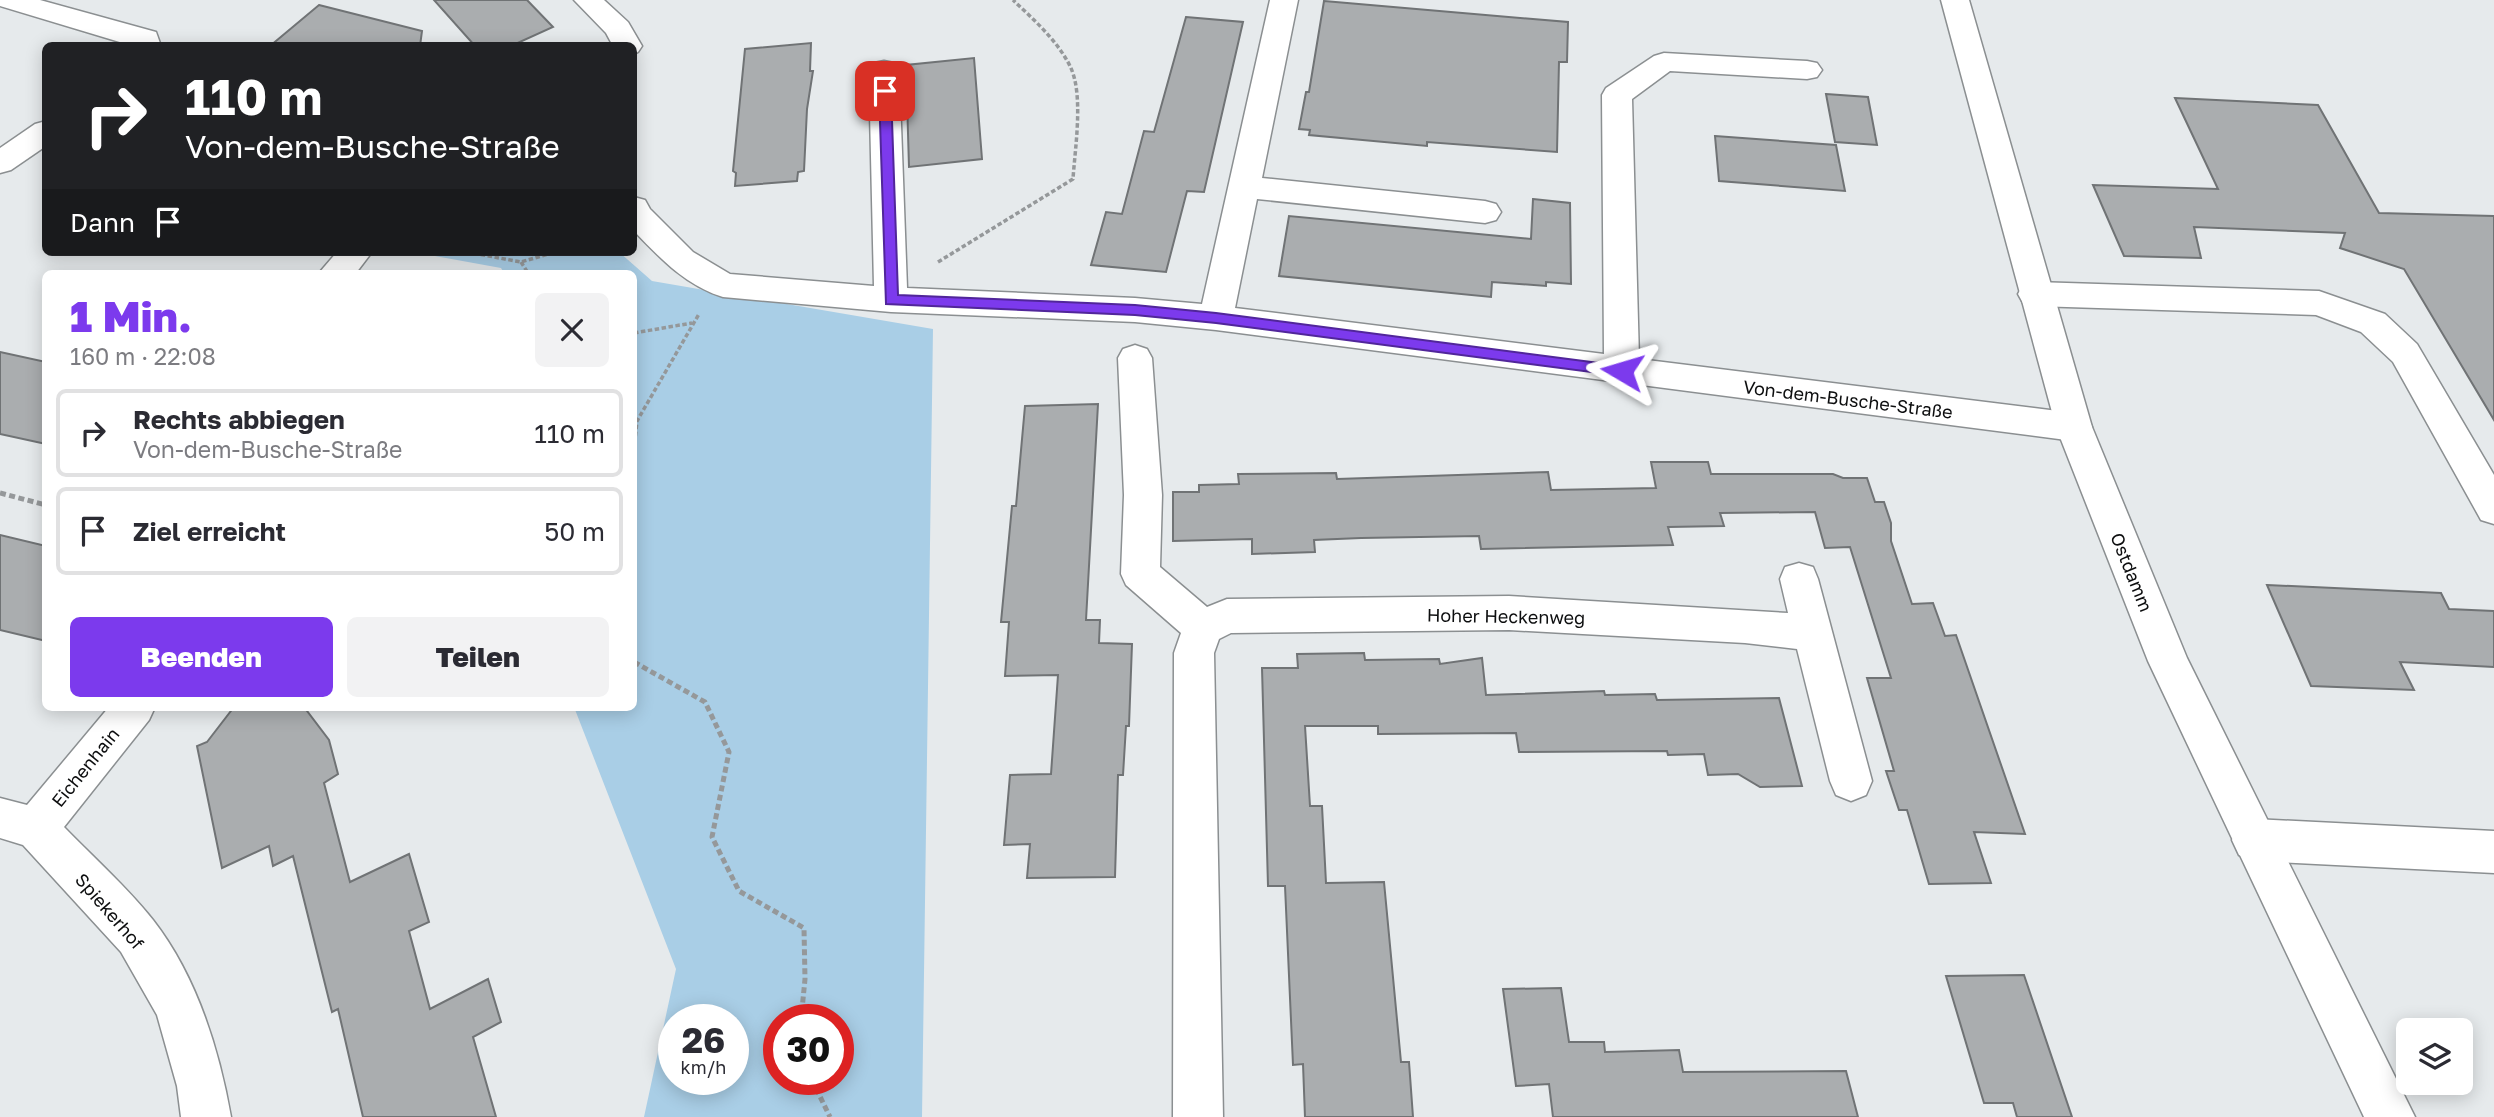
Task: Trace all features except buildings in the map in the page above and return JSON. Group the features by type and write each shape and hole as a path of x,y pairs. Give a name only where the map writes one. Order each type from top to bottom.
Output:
{"street":[{"path":"8,0 146,38 146,42"},
{"path":"588,0 618,28 626,42"},
{"path":"1216,318 1284,0"},
{"name":"Ostdamm","path":"1955,0 2074,427 2168,661 2390,1117"},
{"path":"1622,371 1617,95 1664,62 1807,70"},
{"path":"884,70 891,300"},
{"path":"0,163 42,134"},
{"path":"1244,187 1485,212"},
{"name":"Von-dem-Busche-Straße","path":"637,215 681,260 723,285 891,300 1135,310 1216,318 2074,427"},
{"path":"340,270 352,256"},
{"path":"2035,294 2319,303 2373,323 2405,353 2494,509"},
{"path":"1135,358 1143,495 1140,574 1203,628 1195,653 1198,1117"},
{"path":"1800,579 1811,633 1852,781"},
{"name":"Hoher Heckenweg","path":"1203,628 1227,616 1509,613 1745,625 1811,633"},
{"name":"Eichenhain","path":"18,823 130,711"},
{"name":"Spiekerhof","path":"18,823 137,936 178,1006 201,1086 206,1117"},
{"path":"2255,840 2494,852"}],"path":[{"path":"891,300 907,280 1073,179 1077,140 1071,68 1013,0"},
{"path":"489,256 521,262 541,256"},
{"path":"521,262 526,270"},
{"path":"637,421 692,323 723,285"},
{"path":"637,332 692,323"},
{"path":"0,493 42,504"},
{"path":"637,664 705,702 729,752 712,836 739,891 804,928 803,1004"},
{"path":"819,1095 830,1117"}],"shaded area":[{"path":"435,256 624,256 652,281 933,329 922,1117 644,1117 658,1052 658,1095 749,1095 749,1004 668,1004 676,969 576,711 637,711 637,270 502,270"}],"route":[{"path":"885,91 891,300 1135,310 1216,318 1622,371"}]}
